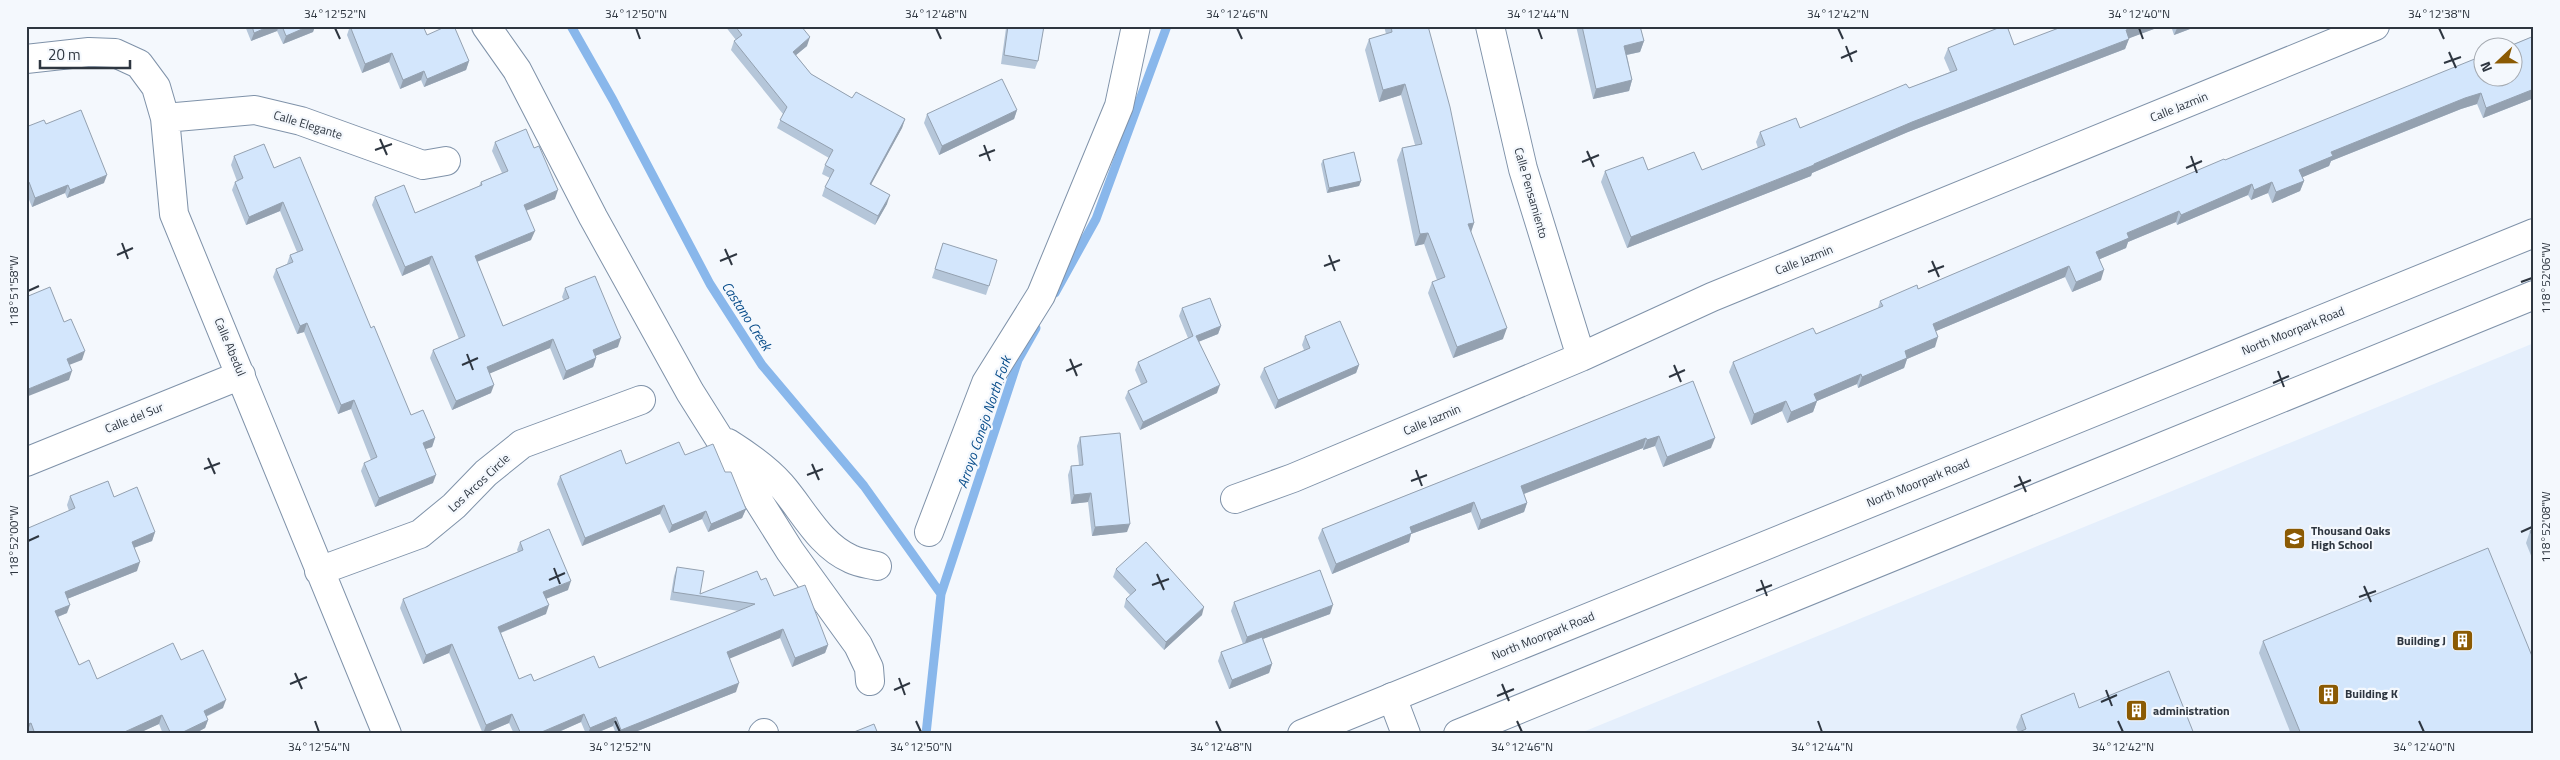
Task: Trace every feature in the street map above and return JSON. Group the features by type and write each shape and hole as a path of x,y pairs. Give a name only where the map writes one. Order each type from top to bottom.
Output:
{"street":[{"path":"486,26 517,70 592,217 690,392 790,551 858,644 869,668 870,681"},
{"path":"929,532 986,383 1041,295 1118,106 1136,26"},
{"name":"Calle Pensamiento","path":"1490,26 1522,170 1582,357"},
{"name":"Calle Jazmin","path":"1235,499 1293,478 1582,357 1712,297 2375,26"},
{"name":"Calle Abedul","path":"26,59 90,52 115,53 139,64 156,87 165,118 174,214 387,734"},
{"name":"Calle Elegante","path":"165,118 255,110 300,121 423,165 446,161"},
{"name":"North Moorpark Road","path":"1302,734 1335,728 1392,697 2534,233"},
{"path":"1458,734 2534,295"},
{"name":"Calle del Sur","path":"26,462 241,375"},
{"name":"Los Arcos Circle","path":"320,571 420,534 522,444 641,400"},
{"path":"720,438 752,457 781,485 811,525 833,549 852,559 877,566"},
{"path":"1392,697 1406,734"}],"shaded area":[{"name":"Thousand Oaks High School","path":"2534,343 2534,734 1578,734"}],"building":[{"path":"252,26 270,26 254,33"},
{"path":"282,26 309,26 286,36"},
{"path":"350,26 423,26 427,35 447,26 454,26 469,61 427,79 424,71 403,80 392,53 365,64"},
{"path":"735,26 801,26 810,37 793,52 811,74 852,98 856,92 905,119 870,184 890,195 878,216 825,187 834,170 825,165 833,150 780,120 787,107 734,41 742,35"},
{"path":"1008,26 1044,26 1038,61 1004,55"},
{"path":"1391,26 1428,26 1450,107 1474,223 1468,224 1507,328 1457,347 1432,282 1445,277 1428,233 1420,234 1402,148 1422,144 1405,84 1383,90 1369,39 1392,32"},
{"path":"1582,26 1640,26 1644,41 1624,46 1632,80 1596,89"},
{"path":"2007,26 2014,45 2064,26 2138,26 2126,30 2129,39 1912,122 1814,165 1631,237 1605,171 1643,157 1648,170 1694,152 1702,170 1765,145 1760,132 1796,118 1800,128 1906,84 1909,88 1957,70 1948,48"},
{"path":"2534,36 2534,89 2486,108 2481,93 2465,98 2331,152 2333,156 2299,170 2304,181 2276,192 2272,182 2254,190 2252,184 2181,215 2179,211 2127,233 2129,238 2096,252 2104,270 2076,282 2069,266 1933,324 1938,337 1905,351 1907,358 1862,377 1861,374 1814,394 1817,401 1791,412 1786,401 1754,414 1733,362 1813,328 1816,334 1883,306 1880,301 1917,285 1918,289 2224,159 2472,60 2472,88 2522,88 2522,41"},
{"path":"1002,79 1017,110 942,146 927,114"},
{"path":"81,110 107,175 70,190 68,185 35,198 29,182 26,184 26,127 44,120 46,124"},
{"path":"526,129 534,148 539,146 558,190 524,205 535,231 475,256 503,326 569,298 565,288 595,276 621,338 593,350 596,358 566,371 553,339 487,367 494,385 456,401 433,350 465,336 432,256 405,267 375,197 404,185 415,213 482,185 481,182 508,171 495,142"},
{"path":"264,144 274,168 300,157 371,328 374,326 411,415 423,410 435,438 423,443 436,475 379,498 364,463 377,457 354,400 341,405 307,323 300,326 276,269 293,262 290,255 303,250 283,202 249,217 235,182 243,178 234,156"},
{"path":"1354,152 1361,181 1329,188 1323,160"},
{"path":"943,243 997,260 989,286 935,269"},
{"path":"50,287 64,322 71,319 85,351 67,359 72,371 26,390 26,297"},
{"path":"1210,298 1221,326 1196,336 1220,385 1143,422 1128,391 1147,382 1138,362 1193,336 1182,308"},
{"path":"1340,321 1359,365 1278,400 1264,368 1310,348 1305,336"},
{"path":"1693,381 1715,438 1667,457 1659,436 1647,440 1646,438 1521,486 1527,503 1481,520 1474,502 1410,527 1412,533 1336,564 1322,529"},
{"path":"1120,433 1130,524 1095,527 1091,493 1074,495 1071,466 1083,465 1080,437"},
{"path":"679,442 685,455 713,444 725,472 731,472 746,509 711,524 706,511 672,525 664,505 585,538 560,476 621,450 626,464"},
{"path":"108,481 114,497 137,487 155,532 132,542 140,562 65,592 70,605 55,611 79,665 89,660 97,679 173,643 181,660 203,650 226,700 204,711 208,720 179,734 171,734 162,715 120,734 35,734 31,723 26,725 26,529 75,508 70,496"},
{"path":"549,529 571,581 543,592 549,605 498,627 519,679 531,674 534,681 594,656 599,668 755,604 673,592 677,567 704,571 700,594 757,571 761,580 766,578 774,596 805,585 828,645 795,658 783,629 727,652 739,683 621,730 616,717 590,728 584,714 537,734 521,734 512,714 486,725 452,644 426,655 403,599 523,550 520,542"},
{"path":"2534,529 2534,540 2530,531"},
{"path":"1146,542 1204,607 1166,642 1126,599 1136,590 1116,569"},
{"path":"2488,548 2534,661 2534,734 2301,734 2263,641"},
{"path":"1320,570 1333,605 1247,637 1234,602"},
{"path":"1262,637 1272,664 1232,680 1221,652"},
{"name":"administration","path":"2169,671 2194,734 2017,734 2026,729 2021,715 2074,693 2079,708"},
{"path":"874,724 878,734 849,734"}],"waterway":[{"name":"Castano Creek","path":"571,26 613,100 710,284 762,365 864,486 941,594"},
{"name":"Arroyo Conejo North Fork","path":"1055,293 1096,219 1167,26"},
{"name":"Arroyo Conejo North Fork","path":"926,734 941,594 1018,360 1036,328"}],"place":[{"name":"Thousand Oaks High School","path":"2295,538"},
{"name":"Building J","path":"2462,641"},
{"name":"Building K","path":"2329,694"},
{"name":"administration","path":"2137,711"}]}
